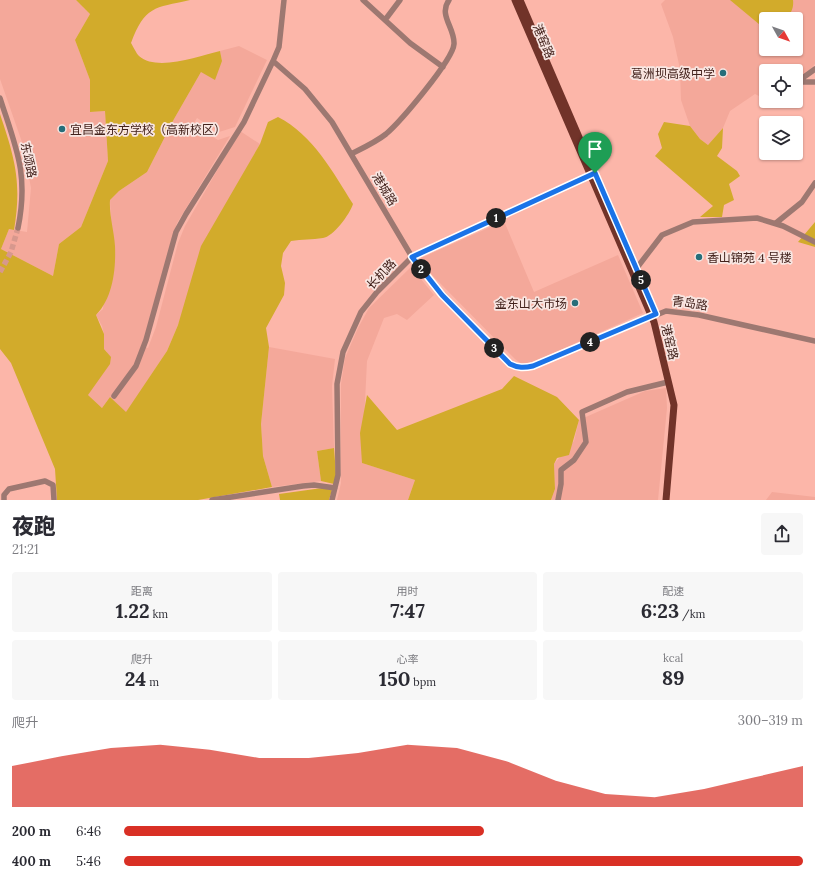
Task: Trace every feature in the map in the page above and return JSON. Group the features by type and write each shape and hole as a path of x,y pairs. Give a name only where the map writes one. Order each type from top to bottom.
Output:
{"main road":[{"name":"港窑路","path":"515,0 653,315 674,405 666,500"},
{"name":"港窑路","path":"520,0 592,174 636,269 653,315 679,405 670,500"}],"street":[{"path":"114,396 136,366 146,340 176,232 244,122 279,47 284,0"},
{"path":"363,0 410,43 443,67"},
{"path":"385,20 400,0"},
{"path":"351,154 386,134 443,67 452,52 454,43 445,9 449,0"},
{"name":"港城路","path":"273,60 305,89 332,122 412,257 442,295 510,364 522,368"},
{"path":"803,77 815,69"},
{"path":"803,82 815,82"},
{"name":"东颂路","path":"0,98 19,157 22,173 23,198 18,228"},
{"name":"长机路","path":"332,500 338,475 337,384 343,352 361,312 377,292 412,257 592,174"},
{"path":"776,223 802,202 815,183"},
{"path":"636,269 662,235 680,226 707,221 757,218 776,223 815,242"},
{"name":"青岛路","path":"522,368 533,366 653,315 666,311 699,315 815,340"},
{"path":"558,500 561,484 561,470 574,460 586,442 586,430 582,412 627,392 668,382"},
{"path":"4,500 4,495 9,489 45,481 52,485 54,500"},
{"path":"212,500 303,486 314,485 335,488"}],"shaded area":[{"name":"宜昌金东方学校（高新校区）","path":"0,0 76,0 90,14 75,40 90,80 90,112 105,111 108,161 81,227 59,244 53,276 1,249 9,229 27,232 31,188 23,145 0,79"},
{"path":"76,0 190,0 159,7 146,15 136,31 131,43 139,56 147,61 156,63 167,63 190,59 220,51 222,61 215,80 201,72 174,119 147,172 119,191 110,200 115,246 114,273 110,292 102,308 96,315 104,334 104,349 111,357 110,364 88,395 102,408 110,397 126,412 167,351 178,325 201,246 260,144 268,122 278,117 302,134 330,167 353,204 345,219 327,237 291,241 283,253 281,266 285,283 284,295 266,328 269,347 261,424 263,456 272,487 198,500 57,500 55,469 11,363 0,349 0,114 10,144 16,171 17,184 14,230 9,229 1,249 53,276 59,244 81,227 108,161 105,111 90,112 90,80 75,40 90,14"},
{"name":"葛洲坝高级中学","path":"665,0 815,0 815,64 805,75 803,75 803,64 759,64 759,96 755,94 730,111 723,128 708,145 700,139 690,126 681,100 680,69 673,37 661,4"},
{"path":"730,0 793,0 793,8 791,12 759,12 759,24"},
{"path":"239,46 267,60 235,127 219,132 197,118 193,125 218,140 230,136 177,223 142,346 148,348 156,327 178,243 185,226 240,131 260,144 234,191 167,351 126,413 110,397 102,408 88,395 107,352 104,349 104,334 102,326 96,315 103,309 111,223 110,200 119,191 147,172 174,119 201,72 222,61 220,51"},
{"path":"664,122 690,126 700,139 708,145 723,128 722,148 717,156 737,171 740,176 729,184 734,200 724,205 722,217 700,217 713,206 655,156 662,148 658,134"},
{"path":"504,221 534,292 618,255 643,313 538,360 523,365 515,359 432,275 421,258"},
{"path":"815,222 815,247 798,242"},
{"path":"411,267 434,295 407,320 397,314 384,318 367,361 362,463 415,480 408,500 337,500 341,483 341,384 345,358 358,328 369,308"},
{"path":"269,347 335,359 332,386 334,448 317,451 321,481 272,487 263,456 261,424"},
{"path":"514,376 557,397 579,420 569,455 557,458 554,464 555,489 551,500 408,500 415,480 362,463 360,433 367,395 397,430 502,389"},
{"path":"666,388 667,408 658,500 551,500 555,489 554,464 574,441 579,420 645,391"},
{"path":"334,448 336,474 334,484 321,481 317,451"},
{"path":"322,488 332,490 329,500 280,500 279,494"},
{"path":"772,492 815,497 815,500 766,500"}],"tunnel":[{"path":"0,272 11,252 18,228"}],"place":[{"name":"葛洲坝高级中学","path":"723,73"},
{"name":"宜昌金东方学校（高新校区）","path":"62,129"},
{"name":"香山锦苑 4 号楼","path":"699,257"},
{"name":"金东山大市场","path":"575,303"}],"route":[{"path":"595,173 656,314 533,366 522,368 515,367 510,364 442,295 412,257 595,173"}]}
